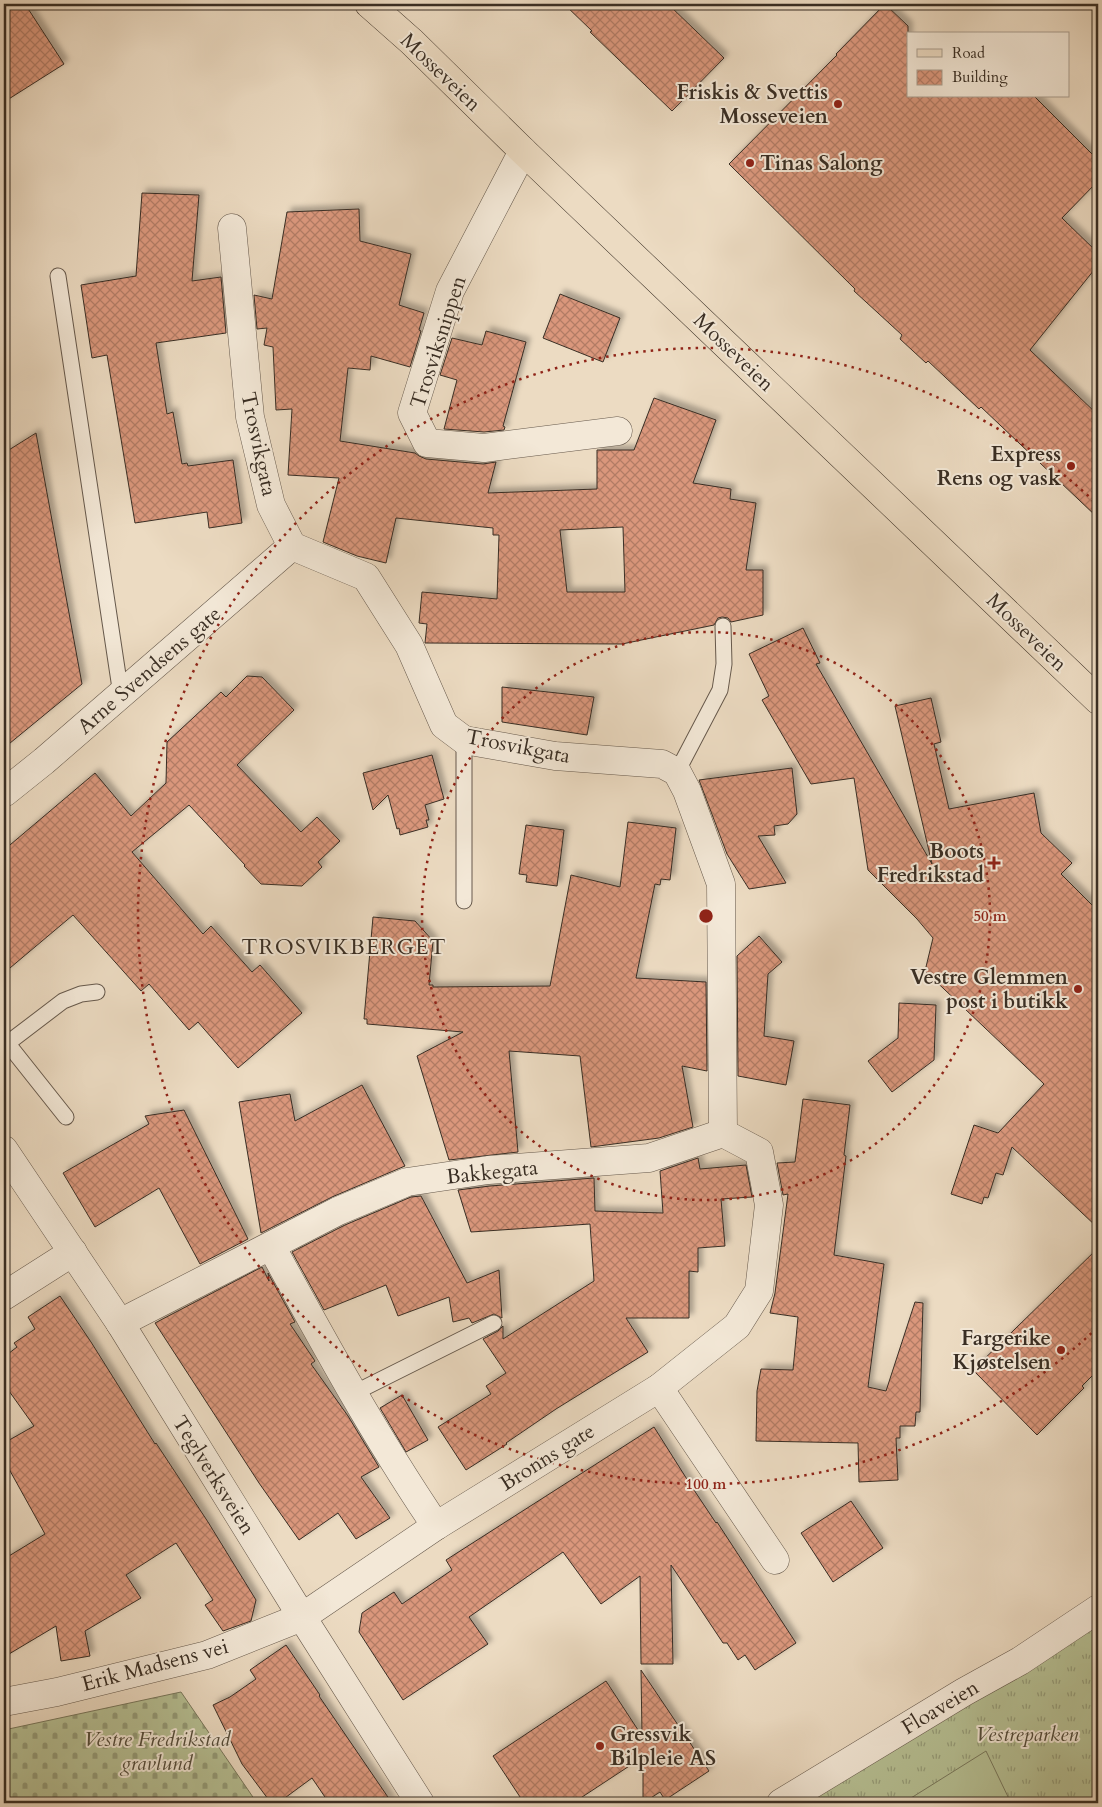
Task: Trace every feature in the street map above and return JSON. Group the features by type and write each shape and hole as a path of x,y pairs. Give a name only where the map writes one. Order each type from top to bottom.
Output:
{"main road":[{"name":"Mosseveien","path":"369,4 412,42 523,151 1098,700"}],"street":[{"name":"Trosviksnippen","path":"523,151 450,291 412,413 427,442 484,448 618,431"},
{"name":"Trosvikgata","path":"232,228 250,417 271,505 292,546 366,577 409,645 444,725 464,740 555,756 662,764 677,772"},
{"name":"Arne Svendsens gate","path":"4,793 121,695 292,546"},
{"path":"677,772 688,791 721,884 723,1134"},
{"name":"Bakkegata","path":"120,1323 338,1211 407,1182 488,1170 649,1158 723,1134"},
{"name":"Bronns gate","path":"302,1617 436,1526 659,1388 737,1326 759,1291 769,1205 759,1152 723,1134"},
{"name":"Teglverksveien","path":"4,1150 120,1323 420,1803"},
{"path":"271,1246 400,1473 436,1526"},
{"path":"4,1296 73,1252"},
{"path":"659,1388 774,1560"},
{"name":"Floaveien","path":"781,1803 964,1692 1020,1661 1098,1610"},
{"name":"Erik Madsens vei","path":"4,1702 57,1692 206,1655 302,1617"}],"lane":[{"path":"58,276 121,695"},
{"path":"677,772 720,690 724,664 722,626"},
{"path":"464,740 464,900"},
{"path":"66,1116 6,1045 63,1001 81,994 97,992"},
{"path":"354,1393 494,1322"}],"green space":[{"name":"Vestreparken","path":"1098,1607 1098,1803 781,1803"},
{"name":"Vestre Fredrikstad gravlund","path":"181,1692 257,1803 4,1803 4,1730"},
{"path":"986,1751 1011,1803 903,1803"}],"building":[{"path":"4,4 25,4 64,64 4,102"},
{"path":"564,4 668,4 724,58 672,111 590,32 592,31"},
{"path":"885,4 908,26 907,98 1036,98 1098,160 1098,181 1062,218 1098,253 1098,265 1030,350 1098,415 1098,518 981,407 979,409 928,361 926,363 900,339 902,335 854,291 855,289 729,164"},
{"path":"142,193 199,195 192,281 221,277 226,333 156,343 167,414 173,412 182,464 187,463 188,466 233,460 242,523 209,528 207,512 135,523 107,355 92,358 81,285 136,276"},
{"path":"359,209 360,241 411,254 399,305 424,313 419,330 421,331 410,367 371,356 370,370 348,368 340,441 415,453 426,459 483,464 496,462 488,493 597,489 597,450 634,450 654,398 716,420 693,483 731,489 730,499 756,503 746,570 763,570 763,615 731,622 728,618 722,617 718,618 714,625 622,644 425,643 427,624 419,623 422,592 497,599 499,535 493,535 493,528 396,518 386,563 357,556 323,542 339,478 288,475 292,409 276,410 273,347 264,345 267,328 257,329 254,295 272,299 287,212","holes":["623,527 625,592 567,592 560,530"]},
{"path":"560,294 620,318 603,362 543,338"},
{"path":"486,331 526,342 503,426 505,427 504,430 484,432 444,429 457,380 440,375 452,338 482,345"},
{"path":"36,433 82,684 4,748 4,453"},
{"path":"803,628 820,663 816,664 932,864 895,706 931,698 941,742 934,744 949,809 1034,793 1041,833 1072,863 1061,874 1098,911 1098,1228 1012,1147 1003,1175 996,1173 988,1198 984,1197 982,1204 951,1194 974,1125 998,1133 1044,1084 925,971 933,938 917,919 868,870 854,778 811,784 762,700 769,696 749,654"},
{"path":"247,676 262,677 294,710 237,765 301,832 317,817 340,841 318,862 322,867 302,886 261,884 189,805 132,852 203,934 211,926 252,972 260,965 302,1013 238,1068 198,1022 189,1030 149,984 141,991 73,915 4,973 4,850 95,773 131,816 166,783 167,742 221,692 226,697"},
{"path":"502,687 594,697 587,735 502,722"},
{"path":"432,755 444,799 425,805 429,820 426,820 428,827 400,835 388,795 373,810 363,773"},
{"path":"792,768 797,814 788,824 774,826 775,835 758,836 786,883 749,889 727,854 699,780"},
{"path":"628,822 676,828 670,880 661,879 660,885 655,884 636,978 706,982 707,1071 682,1066 693,1127 659,1138 591,1147 580,1056 509,1051 518,1152 449,1160 417,1056 463,1032 367,1024 367,1019 364,1019 373,917 415,921 433,941 429,985 433,985 433,987 550,986 571,875 620,887"},
{"path":"526,825 564,830 557,886 526,882 527,875 519,874"},
{"path":"759,936 782,962 768,974 764,1036 794,1041 786,1085 738,1076 737,956"},
{"path":"899,1003 936,1005 934,1060 892,1092 868,1061 898,1038"},
{"path":"362,1085 405,1166 332,1197 261,1233 239,1102 290,1094 295,1121"},
{"path":"803,1099 850,1105 834,1255 884,1264 868,1387 886,1391 915,1302 923,1303 920,1412 916,1412 915,1426 900,1426 900,1438 896,1438 898,1480 859,1482 858,1443 756,1441 757,1391 761,1369 793,1370 798,1317 770,1313 775,1293 788,1194 783,1195 777,1163 795,1162"},
{"path":"184,1110 248,1239 200,1264 159,1188 95,1227 63,1173 149,1124 145,1116"},
{"path":"698,1158 700,1169 746,1165 752,1197 721,1199 725,1246 698,1248 698,1272 689,1271 689,1318 626,1318 648,1352 556,1409 466,1470 438,1427 491,1394 486,1386 506,1373 483,1339 503,1326 503,1339 594,1281 590,1224 471,1232 458,1190 594,1178 595,1211 663,1213 660,1171"},
{"path":"421,1196 467,1283 499,1270 502,1318 494,1314 472,1323 469,1318 453,1322 449,1297 398,1316 386,1285 324,1310 292,1252 345,1225 411,1197"},
{"path":"1098,1248 1098,1370 1082,1386 1084,1388 1037,1435 973,1370"},
{"path":"262,1267 269,1281 268,1273 295,1322 290,1324 315,1361 311,1364 348,1416 379,1467 361,1477 390,1518 356,1539 338,1513 299,1540 259,1483 155,1323"},
{"path":"60,1296 155,1444 208,1522 256,1600 251,1621 223,1631 205,1605 213,1600 176,1543 126,1575 141,1598 85,1631 90,1656 61,1661 56,1626 4,1657 4,1559 45,1534 4,1460 4,1443 34,1426 4,1384 4,1357 17,1347 14,1343 35,1329 28,1317"},
{"path":"402,1395 428,1440 406,1452 380,1408"},
{"path":"654,1427 796,1643 755,1670 745,1655 738,1660 727,1643 723,1643 671,1565 673,1664 641,1664 640,1576 601,1604 563,1552 469,1617 488,1644 403,1700 359,1632 362,1613 394,1592 402,1604 452,1570 446,1560"},
{"path":"851,1501 883,1548 833,1582 801,1533"},
{"path":"286,1645 392,1803 329,1803 312,1778 278,1803 271,1803 242,1764 213,1705 230,1697 256,1679 250,1670"},
{"name":"Gressvik Bilpleie AS","path":"641,1670 709,1771 665,1800 660,1792 643,1803 643,1757 573,1803 524,1803 493,1756 606,1681 642,1736"}],"place":[{"name":"Friskis & Svettis Mosseveien","path":"838,104"},
{"name":"Tinas Salong","path":"750,163"},
{"name":"Express Rens og vask","path":"1071,466"},
{"name":"Boots Fredrikstad","path":"994,863"},
{"name":"Vestre Glemmen post i butikk","path":"1078,989"},
{"name":"Fargerike Kjøstelsen","path":"1061,1350"},
{"name":"Gressvik Bilpleie AS","path":"600,1746"}],"district":[{"name":"TROSVIKBERGET","path":"344,946"}]}
